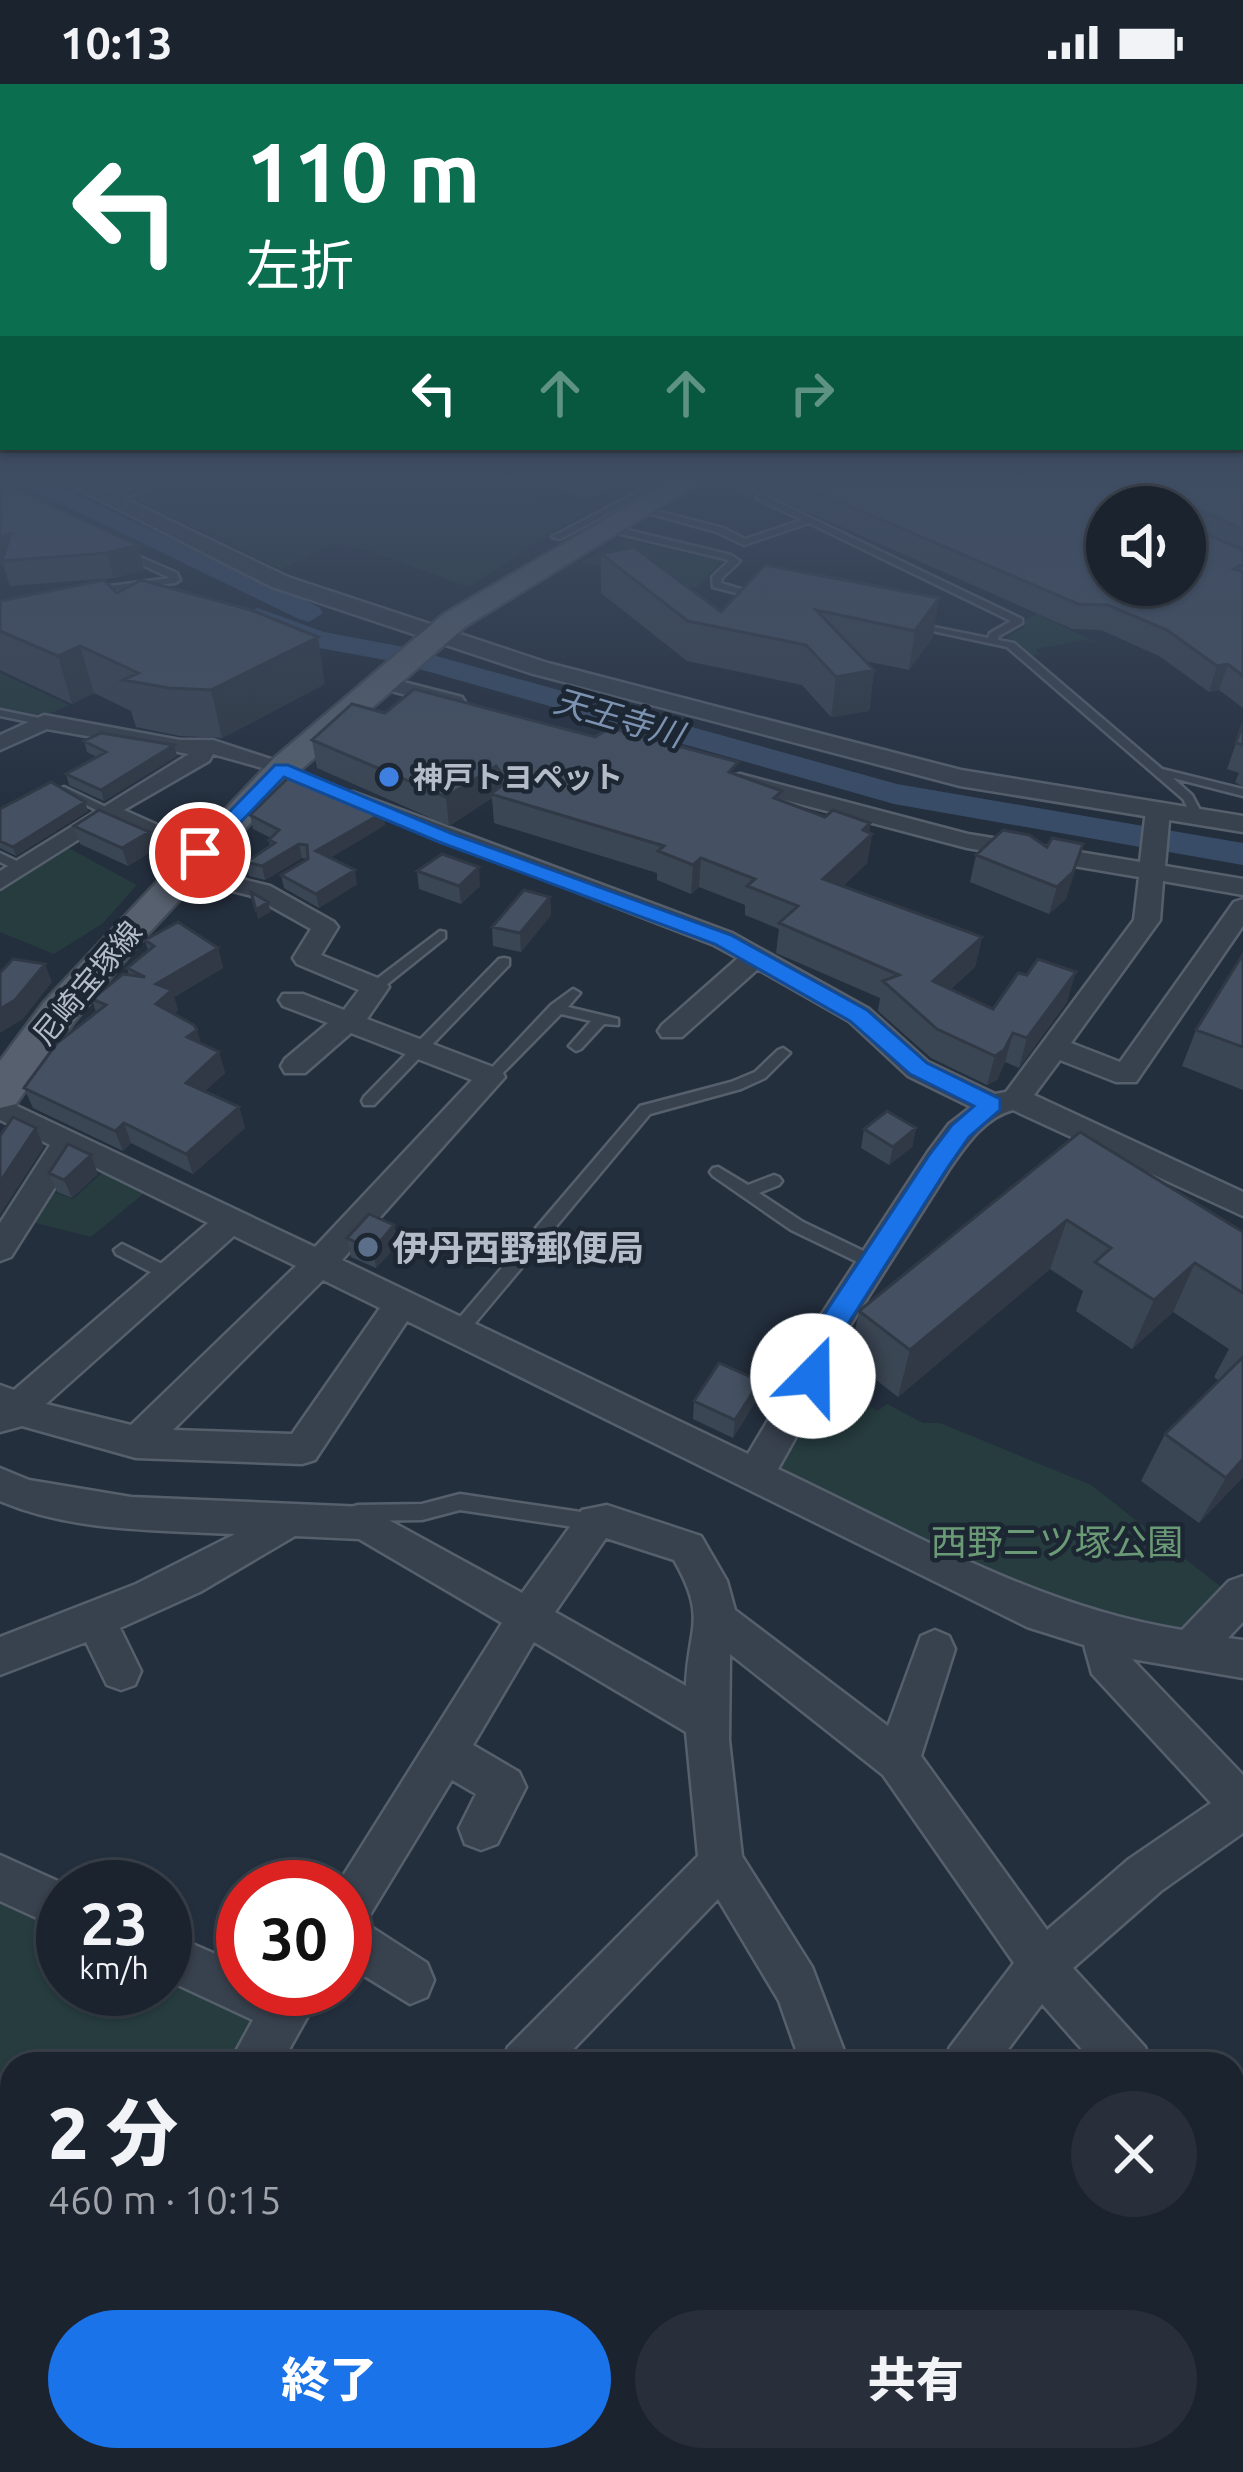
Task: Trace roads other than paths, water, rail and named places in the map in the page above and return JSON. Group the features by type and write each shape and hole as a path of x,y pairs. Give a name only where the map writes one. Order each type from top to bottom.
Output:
{"main road":[{"name":"尼崎宝塚線","path":"0,1093 59,1012 191,862 283,768 433,639 498,594"}],"street":[{"path":"313,594 433,639 960,778 1157,814 1242,820"},
{"path":"387,680 472,707"},
{"path":"0,743 44,722 203,748 283,768 446,838 704,932 859,1016 918,1069 1243,1205"},
{"path":"7,869 201,755 203,748"},
{"path":"718,775 967,841 1243,887"},
{"path":"106,811 191,862 268,887 325,927 306,958 375,987 347,1020 295,1066"},
{"path":"755,1476 813,1376 811,1359 950,1146 1004,1102 1057,1048 1147,920 1157,814"},
{"path":"1057,1048 1126,1075 1243,907"},
{"path":"678,1022 757,958"},
{"path":"136,1443 320,1264 491,1077 293,1000"},
{"path":"0,1108 1041,1614 1103,1634 1243,1659"},
{"path":"0,1249 68,1141"},
{"path":"6,1411 229,1222"},
{"path":"6,1411 72,1431 136,1443 302,1449 401,1303"},
{"path":"0,1484 26,1495 131,1514 365,1523 707,1721"},
{"path":"0,1656 96,1621 263,1538 290,1519"},
{"path":"372,1870 526,1620 595,1522 607,1521 687,1548 706,1581 718,1621 898,1760 1062,1993 1117,2052"},
{"path":"1190,1650 1243,1594"},
{"path":"96,1621 121,1672"},
{"path":"718,1621 710,1639 707,1721 721,1864 772,1936 821,2052"},
{"path":"976,2052 1043,1964 1145,1875 1243,1807 1106,1661 1103,1634"},
{"path":"898,1760 935,1648"},
{"path":"445,1752 505,1787 481,1828"},
{"path":"537,2052 721,1864"},
{"path":"0,1878 36,1895"},
{"path":"372,1955 410,1980"},
{"path":"260,2052 282,2016"}],"lane":[{"path":"755,594 784,600"},
{"path":"963,594 1019,621 993,640"},
{"path":"895,622 1010,645 1188,797 1197,816"},
{"path":"0,713 44,722"},
{"path":"1156,770 1243,793"},
{"path":"64,790 106,811"},
{"path":"375,987 440,935"},
{"path":"369,1101 504,962"},
{"path":"491,1077 573,993"},
{"path":"556,1008 606,1021 576,1046"},
{"path":"460,1329 645,1110 736,1086 760,1075 783,1053"},
{"path":"718,1172 797,1226 874,1263"},
{"path":"745,1192 774,1181"},
{"path":"122,1250 170,1275"},
{"path":"333,1522 354,1514 422,1511 460,1502 595,1522"}],"waterway":[{"path":"269,594 309,613"},
{"name":"天王寺川","path":"258,617 318,640 394,653 894,794 1243,854"}],"place":[{"name":"神戸トヨペット","path":"389,777"},
{"name":"伊丹西野郵便局","path":"368,1247"}],"park label":[{"name":"西野二ツ塚公園","path":"1057,1541"}]}
